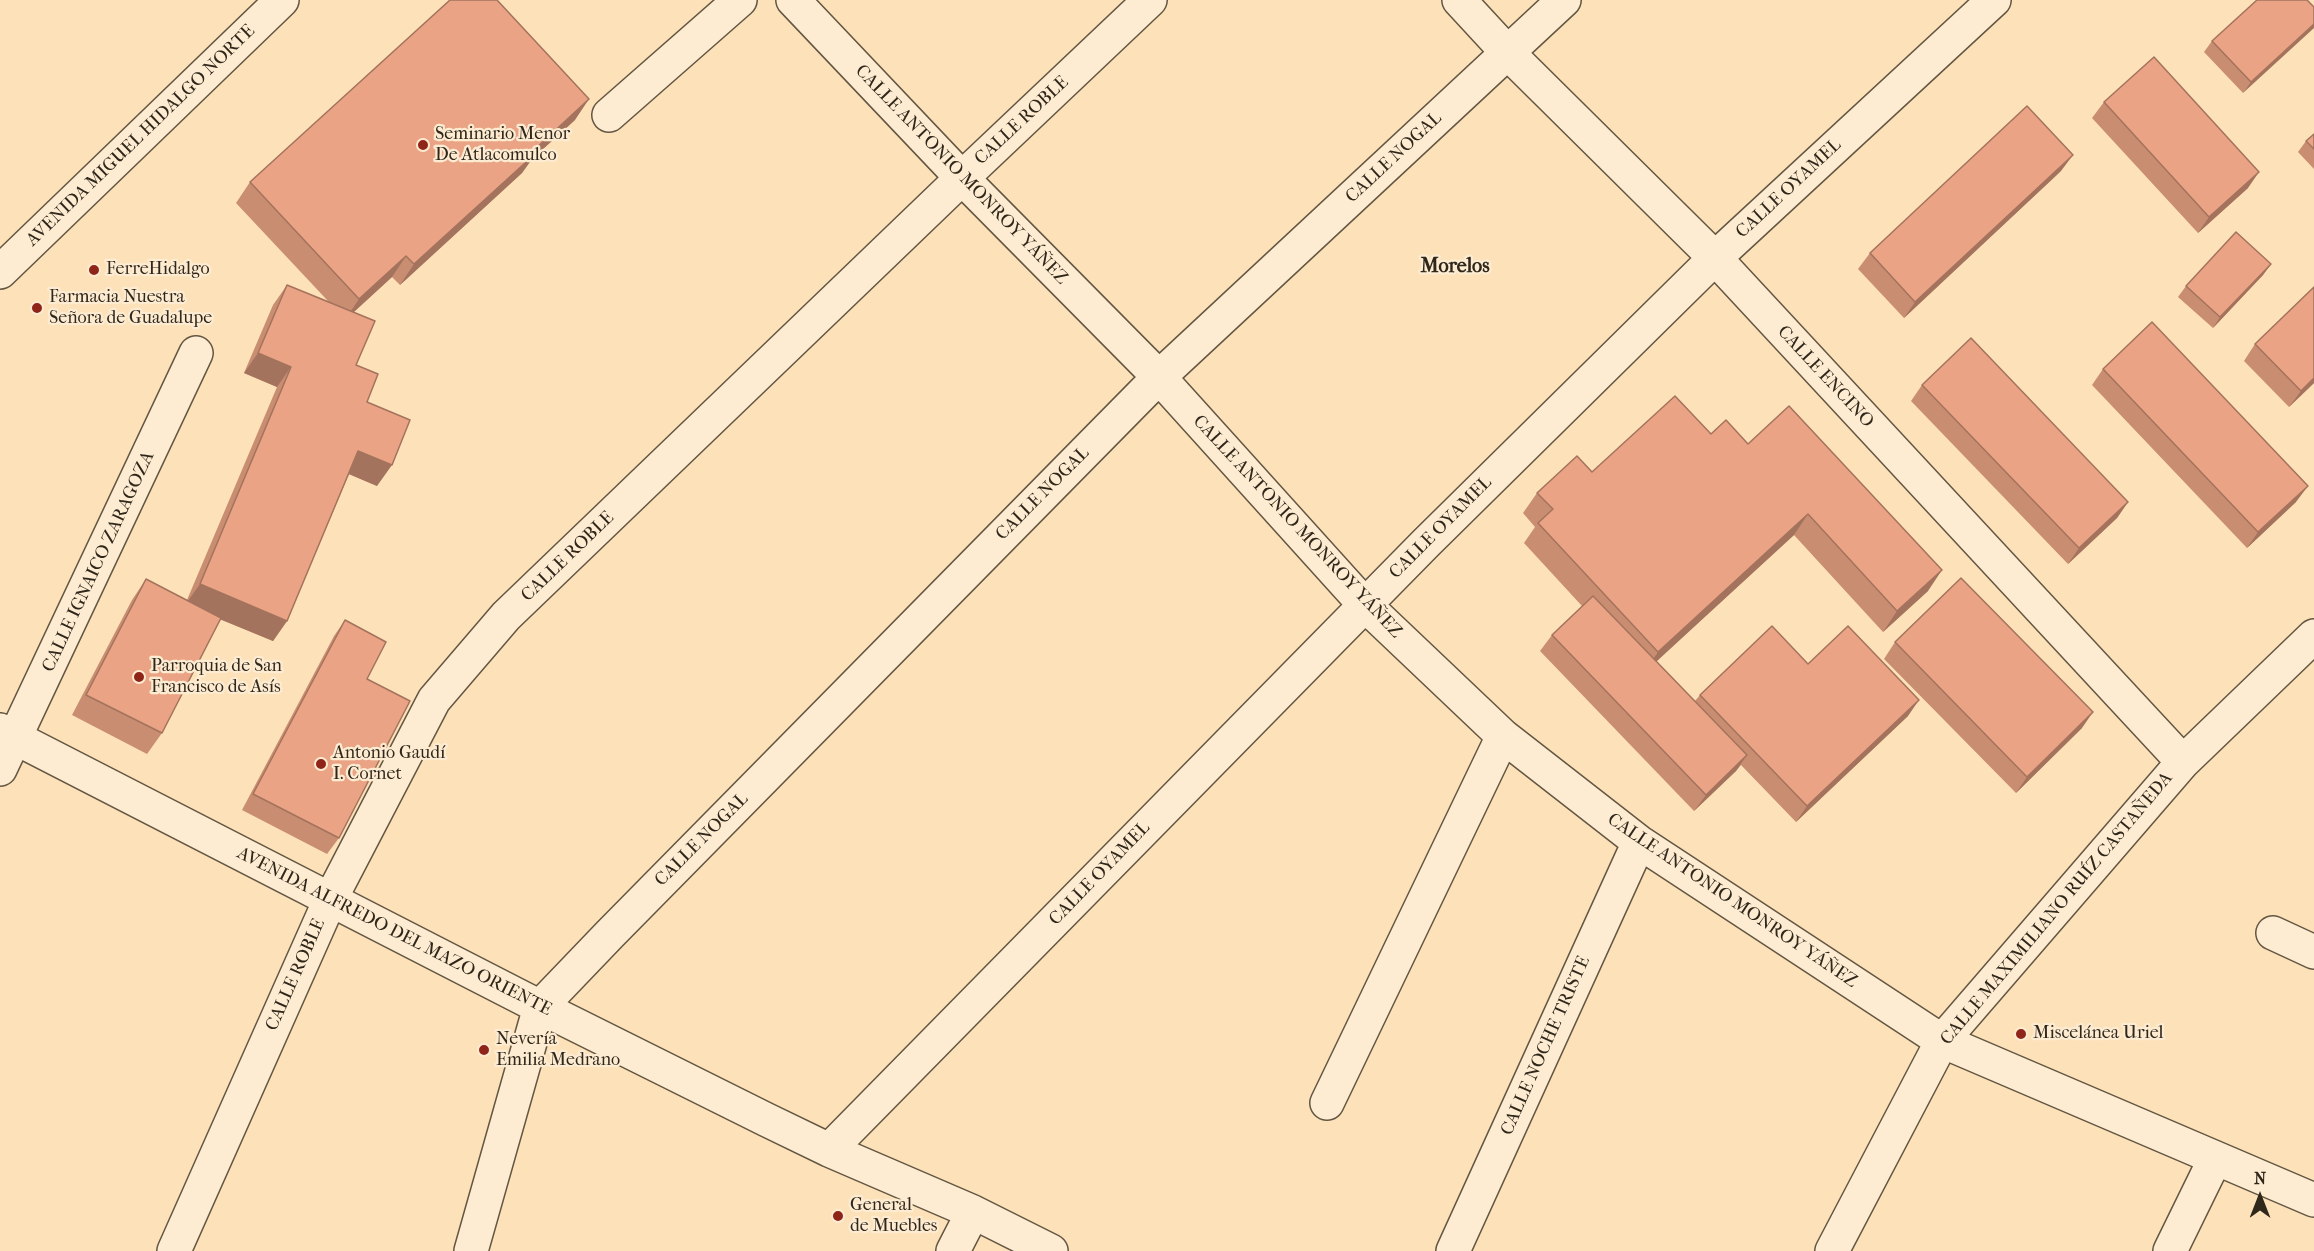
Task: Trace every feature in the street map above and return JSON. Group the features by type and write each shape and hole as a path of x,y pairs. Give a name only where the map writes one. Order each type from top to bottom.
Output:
{"street":[{"name":"AVENIDA MIGUEL HIDALGO NORTE","path":"4,259 282,0"},
{"path":"609,115 740,0"},
{"name":"CALLE ANTONIO MONROY YÁÑEZ","path":"793,0 962,178 1159,377 1364,604 1503,735 1639,842 1942,1041 2314,1200"},
{"name":"CALLE ROBLE","path":"174,1251 330,900 435,700 506,616 1150,0"},
{"name":"CALLE ENCINO","path":"1459,0 1507,52 1714,258 2183,762"},
{"name":"CALLE NOGAL","path":"540,1007 618,925 1159,377 1564,0"},
{"name":"CALLE OYAMEL","path":"829,1150 1364,604 1714,258 1994,0"},
{"name":"CALLE IGNAICO ZARAGOZA","path":"0,769 8,734 196,353"},
{"name":"CALLE MAXIMILIANO RUÍZ CASTAÑEDA","path":"1832,1251 1942,1041 2183,762 2314,636"},
{"name":"AVENIDA ALFREDO DEL MAZO ORIENTE","path":"8,734 540,1007 829,1150 972,1212 1051,1251"},
{"path":"1327,1103 1503,735"},
{"name":"CALLE NOCHE TRISTE","path":"1454,1251 1639,842"},
{"path":"2273,933 2314,952"},
{"path":"471,1251 540,1007"},
{"path":"2169,1251 2215,1159"},
{"path":"953,1251 972,1212"}],"building":[{"name":"Seminario Menor De Atlacomulco","path":"450,0 497,0 589,99 534,150 536,153 414,264 406,256 359,299 250,182"},
{"path":"2257,0 2307,0 2314,7 2314,24 2251,82 2212,41"},
{"path":"2154,57 2259,172 2209,217 2104,102"},
{"path":"2027,106 2073,155 1915,302 1870,253"},
{"path":"2314,134 2314,149 2306,141"},
{"path":"2236,232 2271,264 2220,317 2186,286"},
{"path":"287,285 375,321 356,365 378,374 367,402 410,420 392,465 358,451 287,621 200,584 291,367 258,353"},
{"path":"2314,287 2314,378 2301,391 2255,344"},
{"path":"2152,322 2308,486 2258,532 2103,369"},
{"path":"1971,338 2128,502 2079,548 1922,385"},
{"path":"1675,396 1711,434 1726,420 1748,444 1789,406 1942,570 1897,611 1808,514 1658,652 1538,523 1553,509 1537,493 1577,456 1592,472"},
{"path":"1961,578 2093,712 2027,777 1895,642"},
{"name":"Parroquia de San Francisco de Asís","path":"146,579 221,618 162,733 86,695"},
{"path":"1593,596 1747,755 1706,795 1552,635"},
{"name":"Antonio Gaudí I. Cornet","path":"345,620 386,642 367,679 410,701 339,838 253,794"},
{"path":"1772,626 1808,664 1848,626 1919,700 1807,806 1700,695"}],"place":[{"name":"Seminario Menor De Atlacomulco","path":"423,145"},
{"name":"FerreHidalgo","path":"94,270"},
{"name":"Farmacia Nuestra Señora de Guadalupe","path":"37,308"},
{"name":"Parroquia de San Francisco de Asís","path":"139,677"},
{"name":"Antonio Gaudí I. Cornet","path":"321,764"},
{"name":"Miscelánea Uriel","path":"2021,1034"},
{"name":"Nevería Emilia Medrano","path":"484,1050"},
{"name":"General de Muebles","path":"838,1216"}],"district":[{"name":"Morelos","path":"1455,267"}]}
